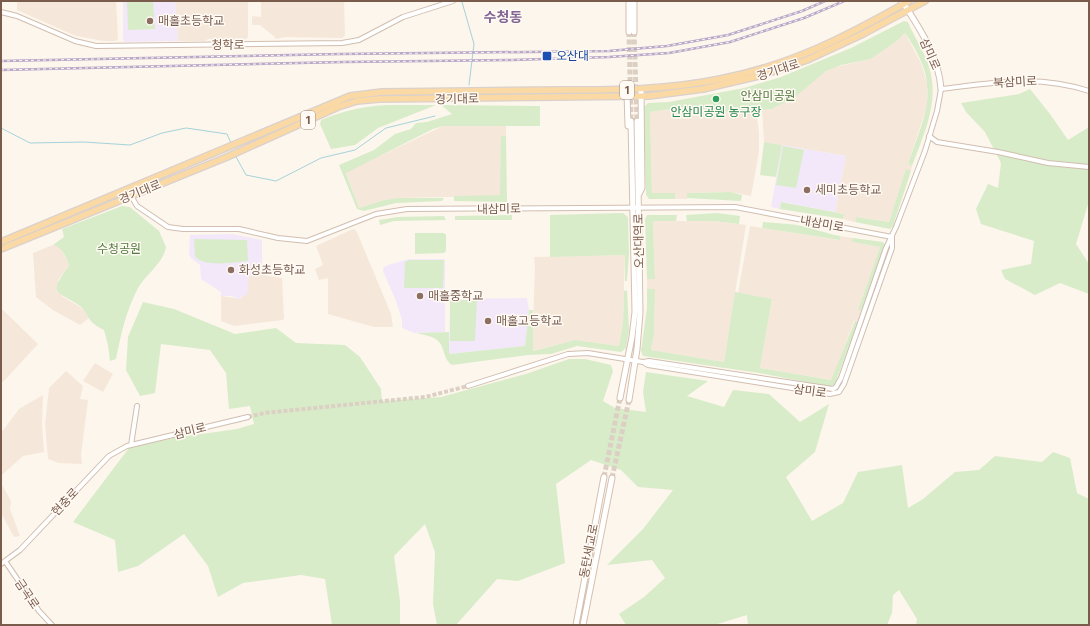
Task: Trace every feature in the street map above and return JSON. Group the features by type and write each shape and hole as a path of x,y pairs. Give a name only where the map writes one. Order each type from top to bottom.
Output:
{"main road":[{"path":"629,1 632,32 634,1"},
{"name":"경기대로","path":"1,242 224,149 334,101 364,93 627,90 666,88 720,80 779,64 836,41 903,3 910,1"},
{"name":"경기대로","path":"1,249 240,151 338,107 357,101 379,99 627,97 703,89 734,83 784,69 836,47 925,1"},
{"name":"삼미로","path":"903,3 934,60 940,79 940,89"},
{"path":"627,90 630,190 636,197 642,188 640,89"},
{"name":"오산대역로","path":"628,359 635,312 636,197 634,121"},
{"name":"오산대역로","path":"636,207 640,313 636,361"},
{"path":"620,398 628,359"},
{"path":"629,400 636,361"},
{"name":"동탄세교로","path":"576,625 604,477"},
{"name":"동탄세교로","path":"583,625 612,478"}],"street":[{"name":"청학로","path":"1,12 17,16 75,41 96,46 342,43 359,40 403,17 453,1"},
{"name":"북삼미로","path":"940,89 1035,80 1068,84 1089,91"},
{"name":"삼미로","path":"468,386 568,354 588,353 833,389 836,387 841,378 887,243 892,236 929,136 937,111 940,89"},
{"path":"929,136 937,142 998,152 1048,163 1089,167"},
{"name":"내삼미로","path":"127,189 137,206 168,227 183,229 239,229 278,238 306,241 376,214 407,210 636,207 735,207 892,236"},
{"path":"131,445 137,406"},
{"name":"삼미로","path":"131,445 248,417"},
{"name":"현충로","path":"1,564 20,550 109,456 119,449 131,445"},
{"name":"금곡로","path":"5,561 39,611 52,625"}],"shaded area":[{"path":"17,1 116,1 118,39 116,41 104,41 76,36 17,10"},
{"name":"매홀초등학교","path":"123,1 175,1 178,41 125,42 123,40"},
{"path":"175,1 248,1 248,37 246,39 229,40 208,39 205,41 178,41"},
{"path":"261,1 344,1 345,36 342,38 285,37 275,39 275,37 260,25 252,25 252,16 261,17"},
{"path":"905,33 921,63 928,86 927,106 908,164 912,166 911,171 906,170 889,222 856,217 855,222 843,219 844,214 835,212 846,156 764,142 762,110 772,109 794,98 820,75 831,68 871,59 897,41"},
{"path":"683,107 718,112 756,111 759,132 759,152 751,196 731,192 687,193 687,199 675,199 674,193 652,194 650,112"},
{"path":"443,126 506,126 506,136 501,136 501,196 399,198 384,200 359,208 346,172"},
{"name":"세미초등학교","path":"782,145 846,156 835,212 782,202 780,209 771,207"},
{"path":"653,221 714,221 746,225 724,362 651,350 654,334 655,289 647,289 647,279 655,279"},
{"path":"750,226 839,240 840,236 853,238 853,242 880,247 858,310 861,311 858,322 854,321 832,380 760,368 772,299 738,293"},
{"path":"353,229 356,230 391,314 393,327 374,327 328,314 328,278 319,280 315,269 323,265 316,246"},
{"name":"화성초등학교","path":"232,234 262,240 262,275 249,276 247,295 241,296 241,300 232,296 221,296 221,292 201,279 200,265 191,258 189,254 190,235"},
{"path":"53,245 59,247 64,253 69,266 58,280 62,296 89,314 89,318 80,325 53,310 36,297 33,253"},
{"path":"625,255 623,322 619,346 575,340 532,351 535,268 534,257"},
{"name":"매홀중학교","path":"409,259 445,260 445,332 414,333 402,328 402,320 396,301 383,271 384,267 388,265"},
{"path":"262,275 282,278 283,320 234,326 221,321 221,296 241,299 249,276"},
{"name":"매홀고등학교","path":"527,298 529,310 525,346 449,354 450,299"},
{"path":"1,308 38,344 3,382 1,382"},
{"path":"95,363 113,374 103,392 83,381"},
{"path":"66,371 83,386 80,399 88,400 81,455 82,464 59,463 48,459 45,424 49,388"},
{"path":"43,395 42,425 44,452 23,456 2,475 1,433 19,409"},
{"path":"1,483 11,501 10,509 20,536 14,537 1,513"}],"green space":[{"path":"127,1 153,1 155,29 128,30"},
{"name":"안삼미공원","path":"904,21 908,22 927,61 932,80 933,92 932,105 926,130 912,166 908,164 921,128 928,98 924,68 917,52 905,33 897,41 871,59 841,65 826,71 794,98 772,109 736,113 683,107 650,112 652,193 675,193 675,199 649,199 646,195 644,107 648,103 669,102 744,88 781,77 851,48"},
{"path":"1030,89 1068,140 1089,127 1089,201 1076,244 1089,264 1089,294 1060,283 1035,295 1005,279 1001,270 1031,264 1034,241 981,224 976,209 988,184 998,188 1001,163 985,132 966,112 961,103 1019,94"},
{"path":"436,105 378,128 355,145 331,149 320,124 321,120 337,114 370,106"},
{"path":"441,105 540,106 540,126 443,126 433,129 346,173 359,208 384,200 399,198 444,198 442,201 396,203 364,211 357,209 339,165 374,150 395,134 411,129 416,123 427,122 452,114"},
{"path":"501,136 506,136 507,202 454,201 454,196 500,195"},
{"path":"764,142 782,145 776,177 760,175"},
{"path":"783,146 804,150 796,188 776,185"},
{"path":"906,169 911,171 893,226 890,229 855,222 856,217 889,222"},
{"path":"731,192 742,195 741,201 687,198 687,193"},
{"path":"781,202 844,214 843,219 780,209"},
{"name":"수청공원","path":"122,206 130,207 159,231 166,247 158,264 138,288 127,314 116,359 110,361 104,330 92,322 80,306 58,291 58,282 69,266 64,253 53,245 64,237 62,229"},
{"path":"623,213 628,217 629,254 627,281 625,281 625,255 550,257 550,215"},
{"path":"717,213 740,216 739,224 714,221 687,221 686,215"},
{"path":"512,215 512,220 455,220 455,216"},
{"path":"647,215 677,215 676,221 653,221 655,279 647,279 645,219"},
{"path":"444,216 446,220 394,221 380,225 379,220 398,217"},
{"path":"763,222 801,226 840,236 840,240 762,228"},
{"path":"415,233 444,233 446,235 446,251 444,253 415,254"},
{"path":"853,238 883,242 885,245 861,311 858,310 880,247 852,242"},
{"path":"194,239 247,240 248,261 212,263 199,260 195,256"},
{"path":"409,260 444,260 443,288 404,288 405,262"},
{"path":"647,289 655,289 654,334 651,350 724,362 735,292 772,299 760,368 831,380 855,321 858,322 835,384 831,387 759,373 643,356 641,351 647,308"},
{"path":"627,290 629,330 626,348 621,352 577,346 551,354 528,355 452,365 447,361 442,346 438,341 429,336 417,333 449,332 449,354 525,346 529,310 533,310 533,351 575,340 619,346 623,322 624,291"},
{"path":"450,300 477,300 475,341 450,341"},
{"path":"143,302 174,309 235,334 276,328 296,343 345,345 360,357 381,389 382,401 441,397 526,374 569,359 585,359 611,365 613,371 603,401 615,408 646,412 643,392 646,372 708,381 687,396 724,407 733,390 769,394 800,422 829,404 815,452 786,477 812,521 843,503 858,472 902,465 908,508 923,499 955,472 979,470 995,456 1042,462 1053,452 1070,458 1077,493 1089,499 1089,625 916,625 917,619 899,590 893,595 892,613 887,625 748,625 747,615 714,625 626,625 619,614 644,597 665,578 652,560 607,565 643,529 673,490 638,487 621,470 591,460 556,484 565,563 518,581 497,579 456,625 437,625 433,604 435,552 425,524 394,556 400,601 400,625 332,625 325,579 301,575 243,583 218,597 208,566 184,534 138,566 118,572 115,540 73,522 129,448 173,438 237,429 254,424 250,406 229,409 226,373 210,350 161,344 155,393 140,396 126,370 128,337"}],"waterway":[{"path":"462,2 474,44 469,85"},
{"path":"235,155 246,175 276,181 321,158 355,150 386,128 435,116"},
{"path":"1,128 30,143 84,142 130,145 162,133 186,128 227,134 231,143"}],"tunnel":[{"path":"629,32 631,121"},
{"path":"634,32 637,121"},
{"path":"248,417 264,413 425,397 468,386"},
{"path":"604,477 620,398"},
{"path":"612,478 629,400"}],"railway":[{"path":"1,61 341,54 609,51 667,46 728,35 802,11 825,1"},
{"path":"1,70 344,62 512,60 609,57 669,53 730,42 804,18 844,1"}],"place":[{"name":"매홀초등학교","path":"150,21"},
{"name":"오산대","path":"547,56"},
{"name":"안삼미공원 농구장","path":"716,99"},
{"name":"세미초등학교","path":"807,190"},
{"name":"화성초등학교","path":"231,270"},
{"name":"매홀중학교","path":"420,296"},
{"name":"매홀고등학교","path":"488,321"}],"district":[{"name":"수청동","path":"503,17"}]}
